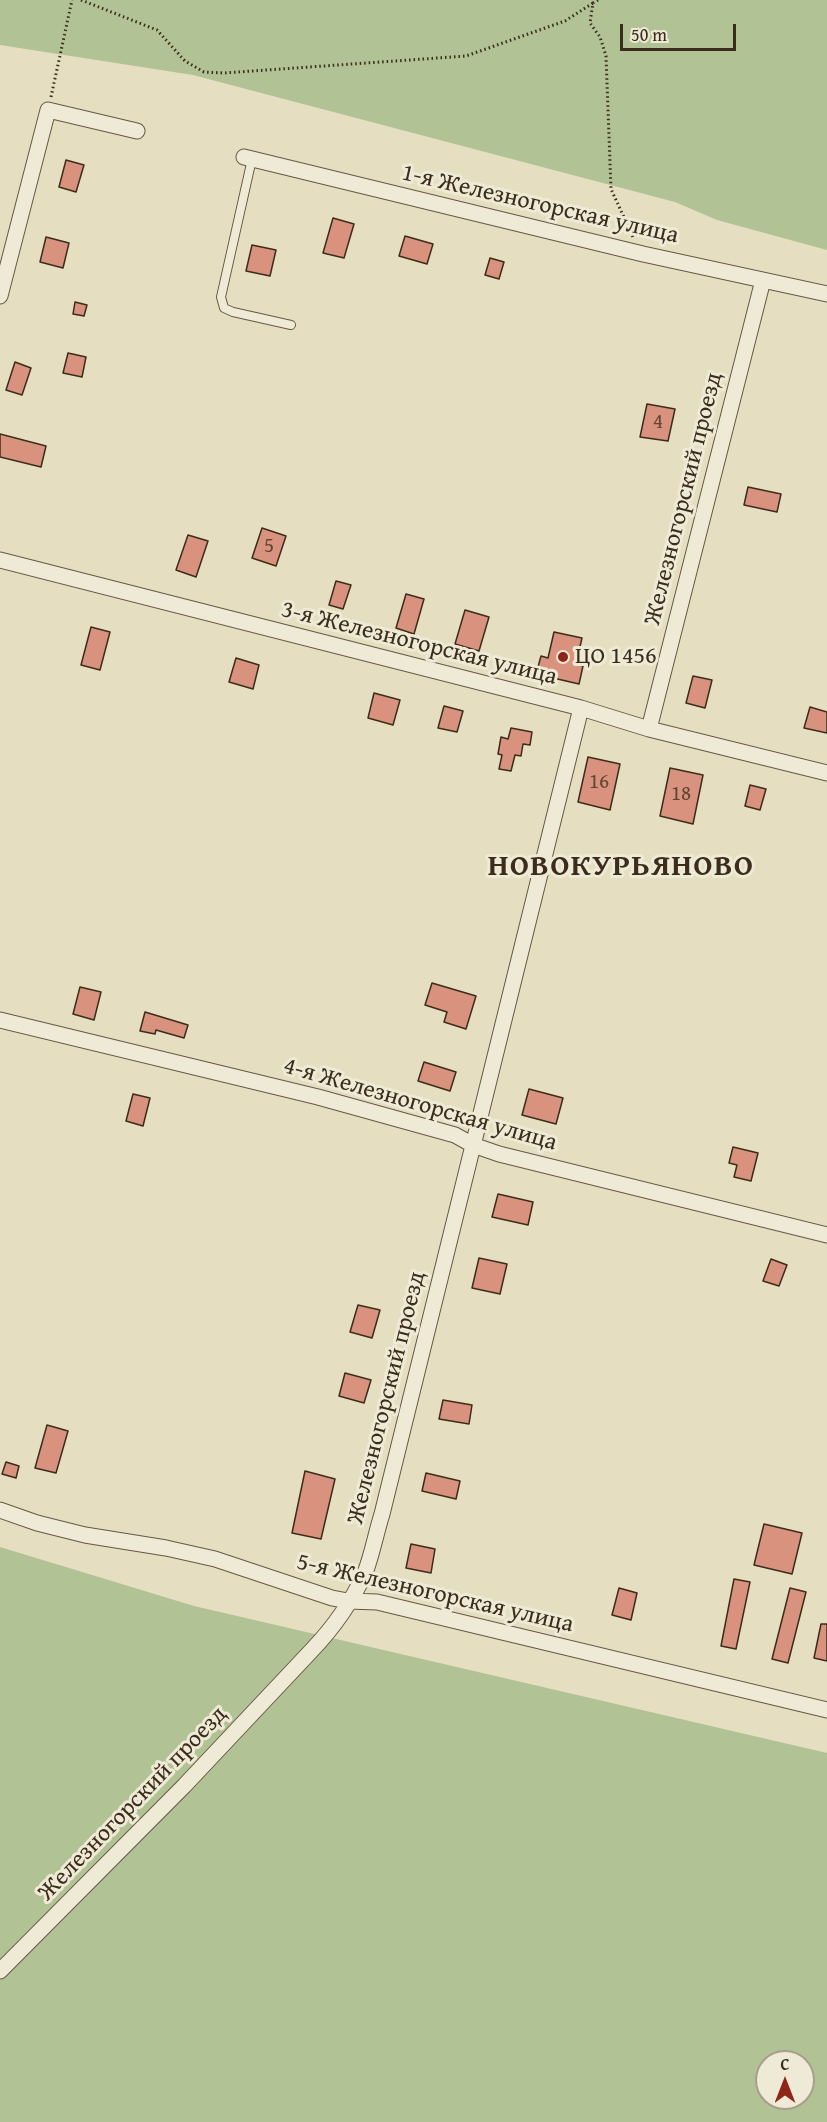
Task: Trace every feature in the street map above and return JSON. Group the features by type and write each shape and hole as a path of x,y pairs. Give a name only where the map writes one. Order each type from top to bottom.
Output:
{"street":[{"path":"0,296 48,110 137,131"},
{"name":"1-я Железногорская улица","path":"248,158 643,254 827,294"},
{"name":"Железногорский проезд","path":"649,729 763,280"},
{"name":"3-я Железногорская улица","path":"0,560 581,708 649,729 827,772"},
{"name":"Железногорский проезд","path":"0,1971 184,1786 312,1650 330,1630 365,1571 382,1514 581,708"},
{"name":"4-я Железногорская улица","path":"0,1020 318,1097 446,1133 500,1154 827,1235"},
{"name":"5-я Железногорская улица","path":"0,1510 36,1523 85,1535 166,1548 215,1559 332,1598 377,1602 827,1710"}],"lane":[{"path":"248,158 221,297 224,308 233,312 291,325"}],"path":[{"path":"48,110 72,0"},
{"path":"81,0 157,30 185,61 204,72 224,73 466,56 565,21 598,0"},
{"path":"592,3 590,23 600,37 606,56 611,189 643,254"}],"green space":[{"path":"0,0 827,0 827,250 717,220 675,202 193,75 0,45"},
{"path":"0,1547 194,1606 827,1753 827,2122 0,2122"}],"building":[{"path":"66,160 84,165 76,192 59,187"},
{"path":"333,218 354,224 344,258 323,253"},
{"path":"405,236 433,244 427,264 399,256"},
{"path":"46,237 69,243 63,268 40,262"},
{"path":"252,245 276,250 270,276 246,271"},
{"path":"490,258 504,262 499,279 485,275"},
{"path":"75,302 87,305 84,316 73,314"},
{"path":"68,353 86,357 82,377 63,373"},
{"path":"15,362 31,368 22,395 6,390"},
{"path":"647,404 675,409 668,441 640,437"},
{"path":"0,434 46,446 41,467 0,457"},
{"path":"748,487 781,494 777,512 744,505"},
{"path":"262,528 286,536 276,566 252,558"},
{"path":"188,535 208,541 196,577 176,570"},
{"path":"336,581 351,585 343,609 329,605"},
{"path":"406,594 424,599 414,634 396,628"},
{"path":"465,610 489,617 479,651 455,644"},
{"path":"91,627 110,632 100,670 81,665"},
{"name":"ЦО 1456","path":"554,632 582,638 576,664 583,666 579,684 536,674 541,656 548,658"},
{"path":"236,658 259,665 253,689 229,682"},
{"path":"693,676 712,680 705,708 686,703"},
{"path":"374,693 400,700 393,725 368,718"},
{"path":"444,706 463,711 457,732 438,728"},
{"path":"810,707 827,712 827,733 804,728"},
{"path":"511,728 532,732 530,745 523,744 521,756 515,755 511,771 499,769 502,755 498,754 501,737 508,739"},
{"path":"588,757 620,764 610,810 578,802"},
{"path":"670,768 703,775 693,824 660,816"},
{"path":"750,785 766,789 760,810 745,806"},
{"path":"432,983 476,996 466,1029 444,1022 447,1012 425,1005"},
{"path":"80,987 101,992 94,1020 73,1014"},
{"path":"145,1012 188,1025 184,1038 156,1030 155,1034 140,1031"},
{"path":"424,1062 456,1072 450,1091 418,1081"},
{"path":"529,1089 563,1098 556,1124 522,1115"},
{"path":"133,1094 150,1098 143,1126 126,1121"},
{"path":"733,1147 758,1153 751,1181 734,1177 737,1165 729,1163"},
{"path":"498,1194 533,1202 528,1225 492,1217"},
{"path":"479,1258 507,1264 500,1294 472,1288"},
{"path":"771,1259 787,1265 779,1286 763,1281"},
{"path":"358,1305 380,1310 372,1338 350,1332"},
{"path":"345,1373 371,1380 364,1403 339,1396"},
{"path":"443,1400 472,1405 469,1424 439,1419"},
{"path":"47,1425 68,1431 56,1473 35,1468"},
{"path":"6,1462 19,1466 16,1478 2,1474"},
{"path":"305,1471 335,1479 321,1539 292,1533"},
{"path":"426,1473 460,1481 456,1499 422,1491"},
{"path":"764,1524 802,1533 792,1574 754,1565"},
{"path":"411,1544 435,1549 431,1573 406,1568"},
{"path":"734,1579 750,1582 736,1649 721,1646"},
{"path":"619,1588 637,1593 631,1620 612,1615"},
{"path":"790,1588 806,1592 788,1663 772,1659"},
{"path":"821,1624 827,1624 827,1661 814,1658"}],"place":[{"name":"ЦО 1456","path":"563,657"}],"district":[{"name":"НОВОКУРЬЯНОВО","path":"621,867"}]}
